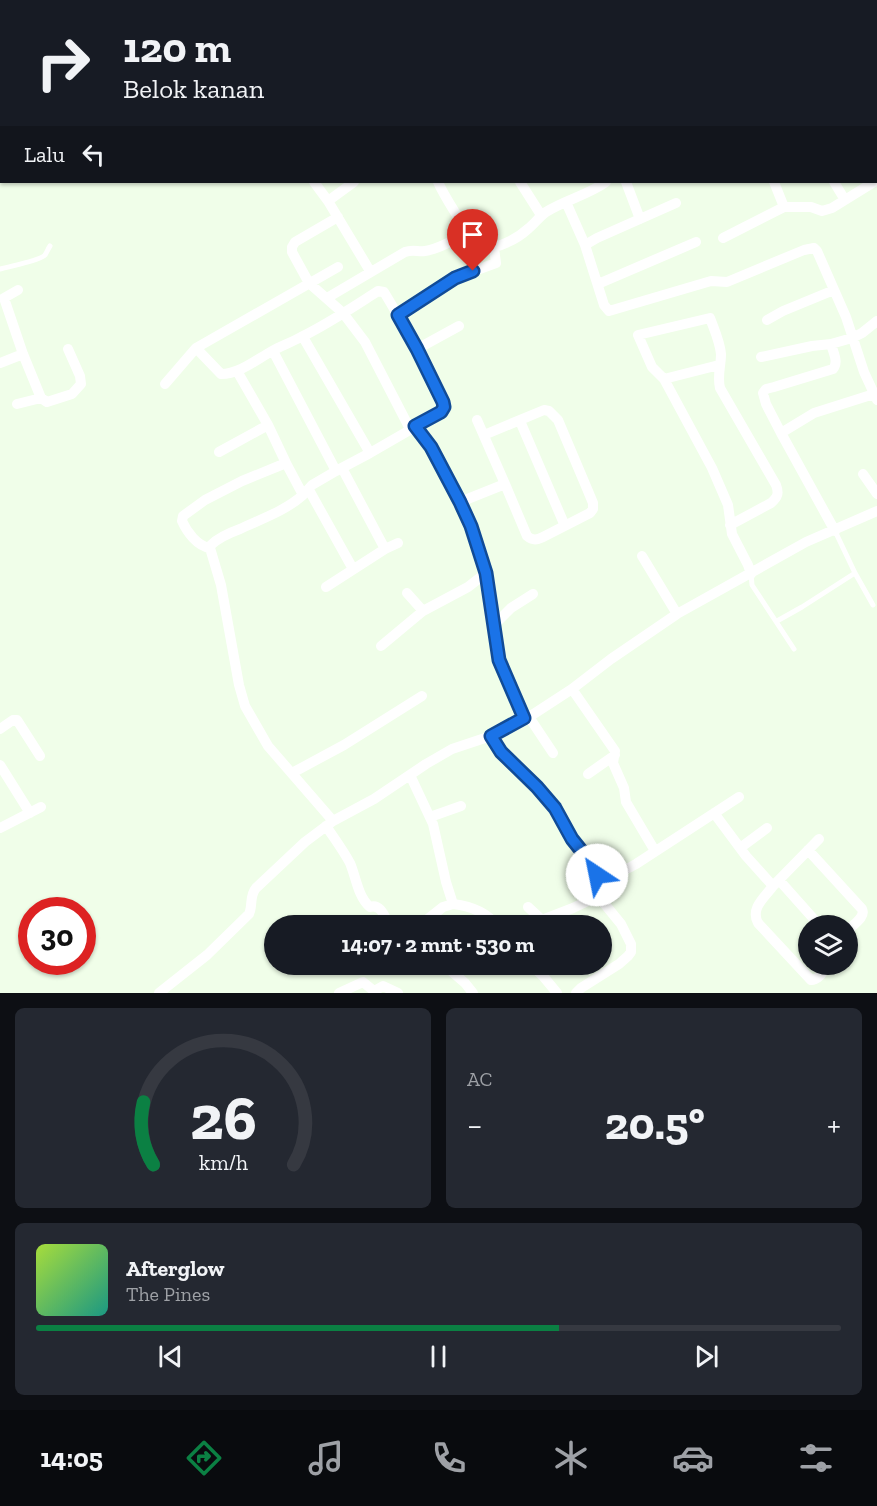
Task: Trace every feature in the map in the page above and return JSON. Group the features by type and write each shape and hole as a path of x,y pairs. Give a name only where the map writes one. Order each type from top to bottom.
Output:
{"street":[{"path":"315,183 370,271"},
{"path":"328,201 353,183"},
{"path":"438,183 478,250 494,248 515,239 531,227 541,215 566,202 589,186"},
{"path":"521,183 541,215"},
{"path":"626,183 640,219"},
{"path":"774,183 784,207"},
{"path":"835,183 845,200"},
{"path":"723,238 784,207 811,207 826,210 871,183"},
{"path":"566,202 585,245 604,304 609,311 711,281 727,282 814,248 846,317 864,372 875,397 814,413 780,433"},
{"path":"585,245 676,203"},
{"path":"338,217 295,242 292,252 309,284 343,313 364,342 413,428 431,447 460,502 471,526 486,573 499,660 526,718 553,753"},
{"path":"327,298 411,249 423,252 467,232"},
{"path":"598,284 696,242"},
{"path":"398,315 455,278 496,263 494,248"},
{"path":"165,384 196,348 338,267"},
{"path":"18,290 2,299 41,398 49,403 72,394 81,384 80,375 68,349"},
{"path":"767,320 834,290"},
{"path":"196,348 221,374 237,371 303,337 381,291 384,292 417,349 444,407 441,412 312,485 296,501 221,537 210,548"},
{"path":"730,525 771,503 776,499 778,490 720,388 718,380 721,355 710,318 638,334 652,367 664,379 724,493 730,514 730,525 732,534 751,574"},
{"path":"760,357 852,338 877,321"},
{"path":"417,349 459,326"},
{"path":"303,337 370,453"},
{"path":"831,344 836,360 833,369 764,392 766,404 780,433 835,531"},
{"path":"273,351 386,549"},
{"path":"0,363 23,354"},
{"path":"664,379 719,364"},
{"path":"237,371 286,463 353,569"},
{"path":"17,404 41,398"},
{"path":"477,420 527,537 537,540 590,513 593,503 558,420 549,411 544,410 484,435"},
{"path":"520,421 565,526"},
{"path":"219,452 268,426"},
{"path":"210,548 202,547 196,542 184,526 183,516 205,500 242,481 286,463"},
{"path":"863,474 877,494"},
{"path":"460,502 505,484"},
{"path":"159,993 207,955 249,914 253,890 305,842 330,823 374,799 452,749 491,736 526,718 572,689 611,659 677,615 807,542 877,511"},
{"path":"326,587 398,543"},
{"path":"210,548 221,585 239,686 245,706 268,746 330,823 350,864 362,898 370,907 377,906 384,915"},
{"path":"642,556 677,615"},
{"path":"381,646 423,611 468,587 486,573"},
{"path":"407,593 423,611"},
{"path":"494,625 511,609 533,594"},
{"path":"572,689 613,747 614,763 624,788 626,802 655,851"},
{"path":"292,773 344,745 422,696"},
{"path":"0,729 13,720 17,720 40,756"},
{"path":"491,736 501,752 555,808 572,839 596,869 603,902 632,944 628,956 580,991"},
{"path":"588,774 615,755"},
{"path":"0,765 30,813"},
{"path":"410,775 430,817 453,904"},
{"path":"596,869 622,871 739,797"},
{"path":"430,817 460,806"},
{"path":"0,828 41,807"},
{"path":"714,813 740,848 809,915"},
{"path":"740,848 767,828"},
{"path":"798,966 755,916 757,907 776,883 819,839"},
{"path":"808,850 864,911 858,921"},
{"path":"528,907 542,920 600,895"},
{"path":"433,915 443,907 453,904 478,910 485,915"},
{"path":"455,975 473,993"},
{"path":"542,975 557,993"},
{"path":"806,975 811,980 816,980 819,975"},
{"path":"339,993 363,982 374,991 382,986 398,993"}],"lane":[{"path":"0,269 38,260 44,256 50,246"},
{"path":"835,531 873,605"},
{"path":"777,621 855,573"},
{"path":"751,574 752,585 794,649"}],"route":[{"path":"473,271 455,278 398,315 444,407 441,412 415,426 431,447 471,526 486,573 497,653 524,718 491,736 501,752 537,787 559,813 572,839 596,869 597,875"}]}
